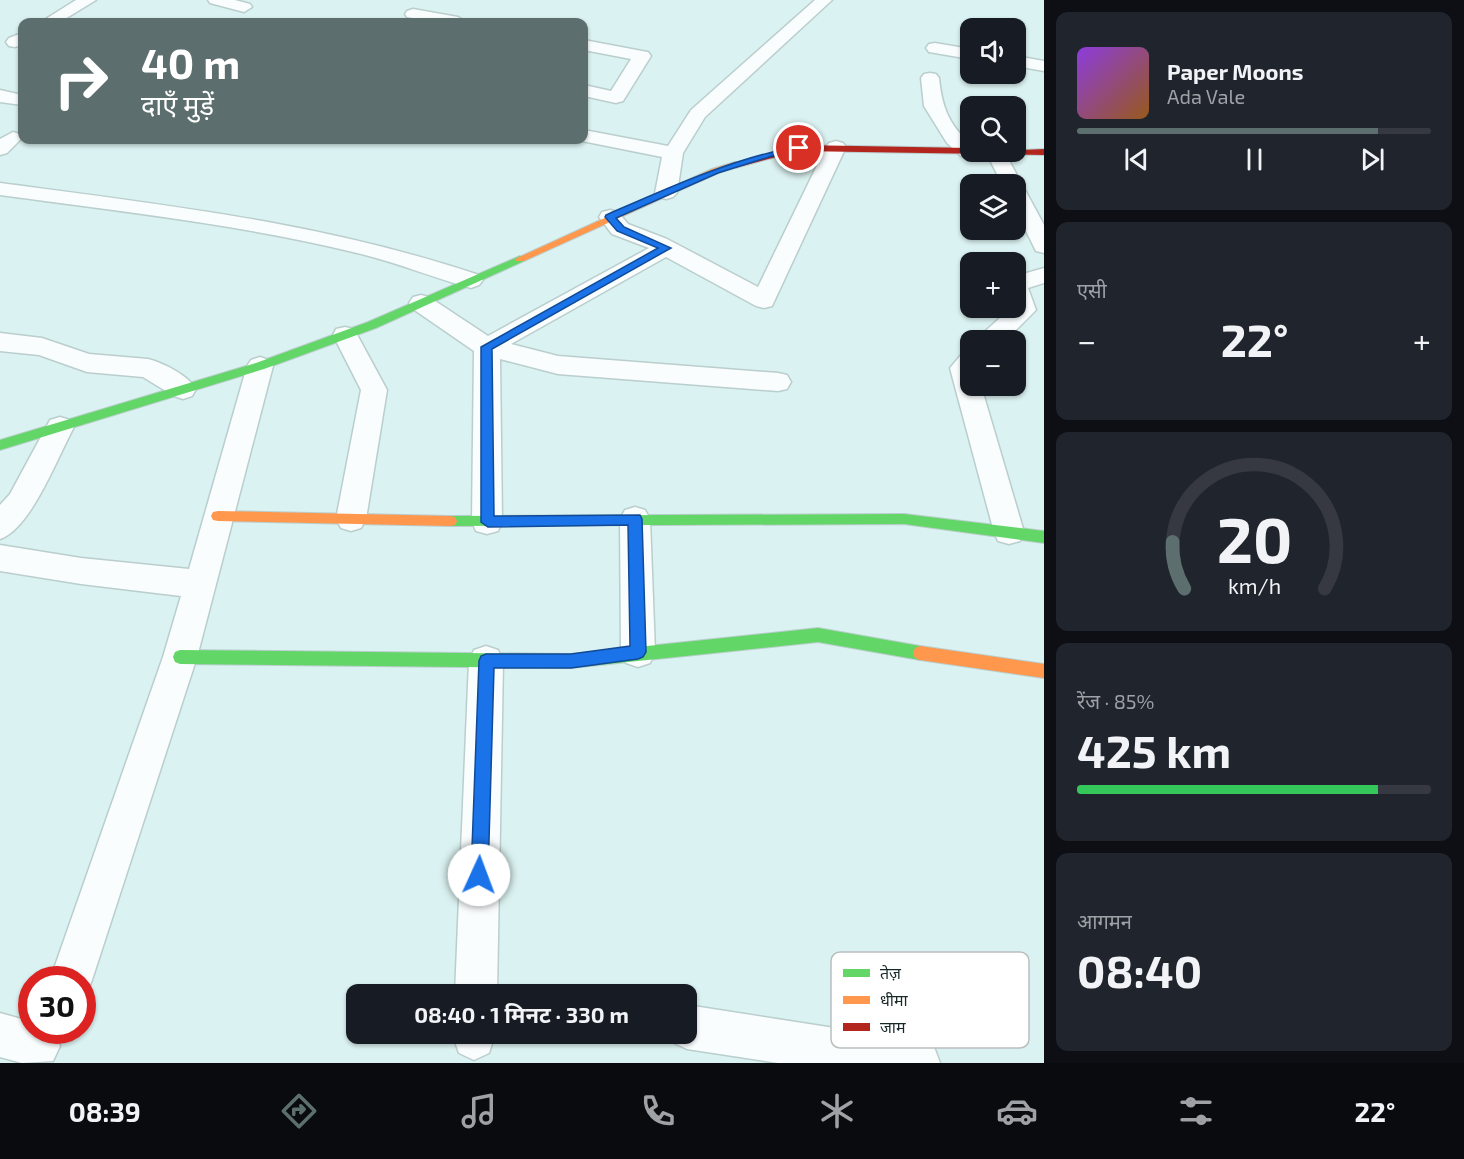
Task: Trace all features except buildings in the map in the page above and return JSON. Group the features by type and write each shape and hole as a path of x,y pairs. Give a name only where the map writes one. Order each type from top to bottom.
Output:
{"street":[{"path":"56,18 88,0"},
{"path":"216,0 244,7"},
{"path":"409,18 425,0"},
{"path":"666,193 674,153 698,114 824,0"},
{"path":"588,46 642,56 616,97 588,92"},
{"path":"935,48 960,52"},
{"path":"1026,63 1044,66"},
{"path":"930,78 933,106 960,145"},
{"path":"0,96 18,99"},
{"path":"0,136 13,138 0,149"},
{"path":"588,137 674,153"},
{"path":"0,445 260,366 345,335 715,171 767,154 799,148 836,147 960,152"},
{"path":"610,217 620,229 666,248 764,300 836,147"},
{"path":"1026,152 1044,152"},
{"path":"0,189 279,229 424,262 471,280"},
{"path":"1026,211 1044,246"},
{"path":"487,347 666,248"},
{"path":"1026,282 1044,275"},
{"path":"421,303 487,347 558,365 778,382"},
{"path":"1002,330 1015,318"},
{"path":"345,335 374,390 351,519"},
{"path":"0,342 42,347 87,363 148,368 183,389"},
{"path":"487,347 488,522"},
{"path":"76,966 180,657 260,366"},
{"path":"971,396 1008,532"},
{"path":"0,527 20,502 60,427"},
{"path":"218,516 488,522 635,519 904,519 1044,537"},
{"path":"635,519 638,652"},
{"path":"0,558 81,571 199,584"},
{"path":"180,657 571,661 638,652 818,635 968,662 1044,671"},
{"path":"476,984 486,661"},
{"path":"697,1029 918,1063"}],"traffic: fast":[{"path":"0,445 260,366 372,325 520,259"},
{"path":"450,521 904,519 1044,537"},
{"path":"180,657 571,661 818,635 920,653"}],"traffic: slow":[{"path":"520,259 715,171 735,165"},
{"path":"218,516 450,521"},
{"path":"920,653 1044,671"}],"traffic: jam":[{"path":"735,165 799,148 1044,152"}],"route":[{"path":"479,875 486,661 571,661 638,652 635,519 488,522 487,347 666,248 620,229 610,217 715,171 767,154 799,148"}]}
